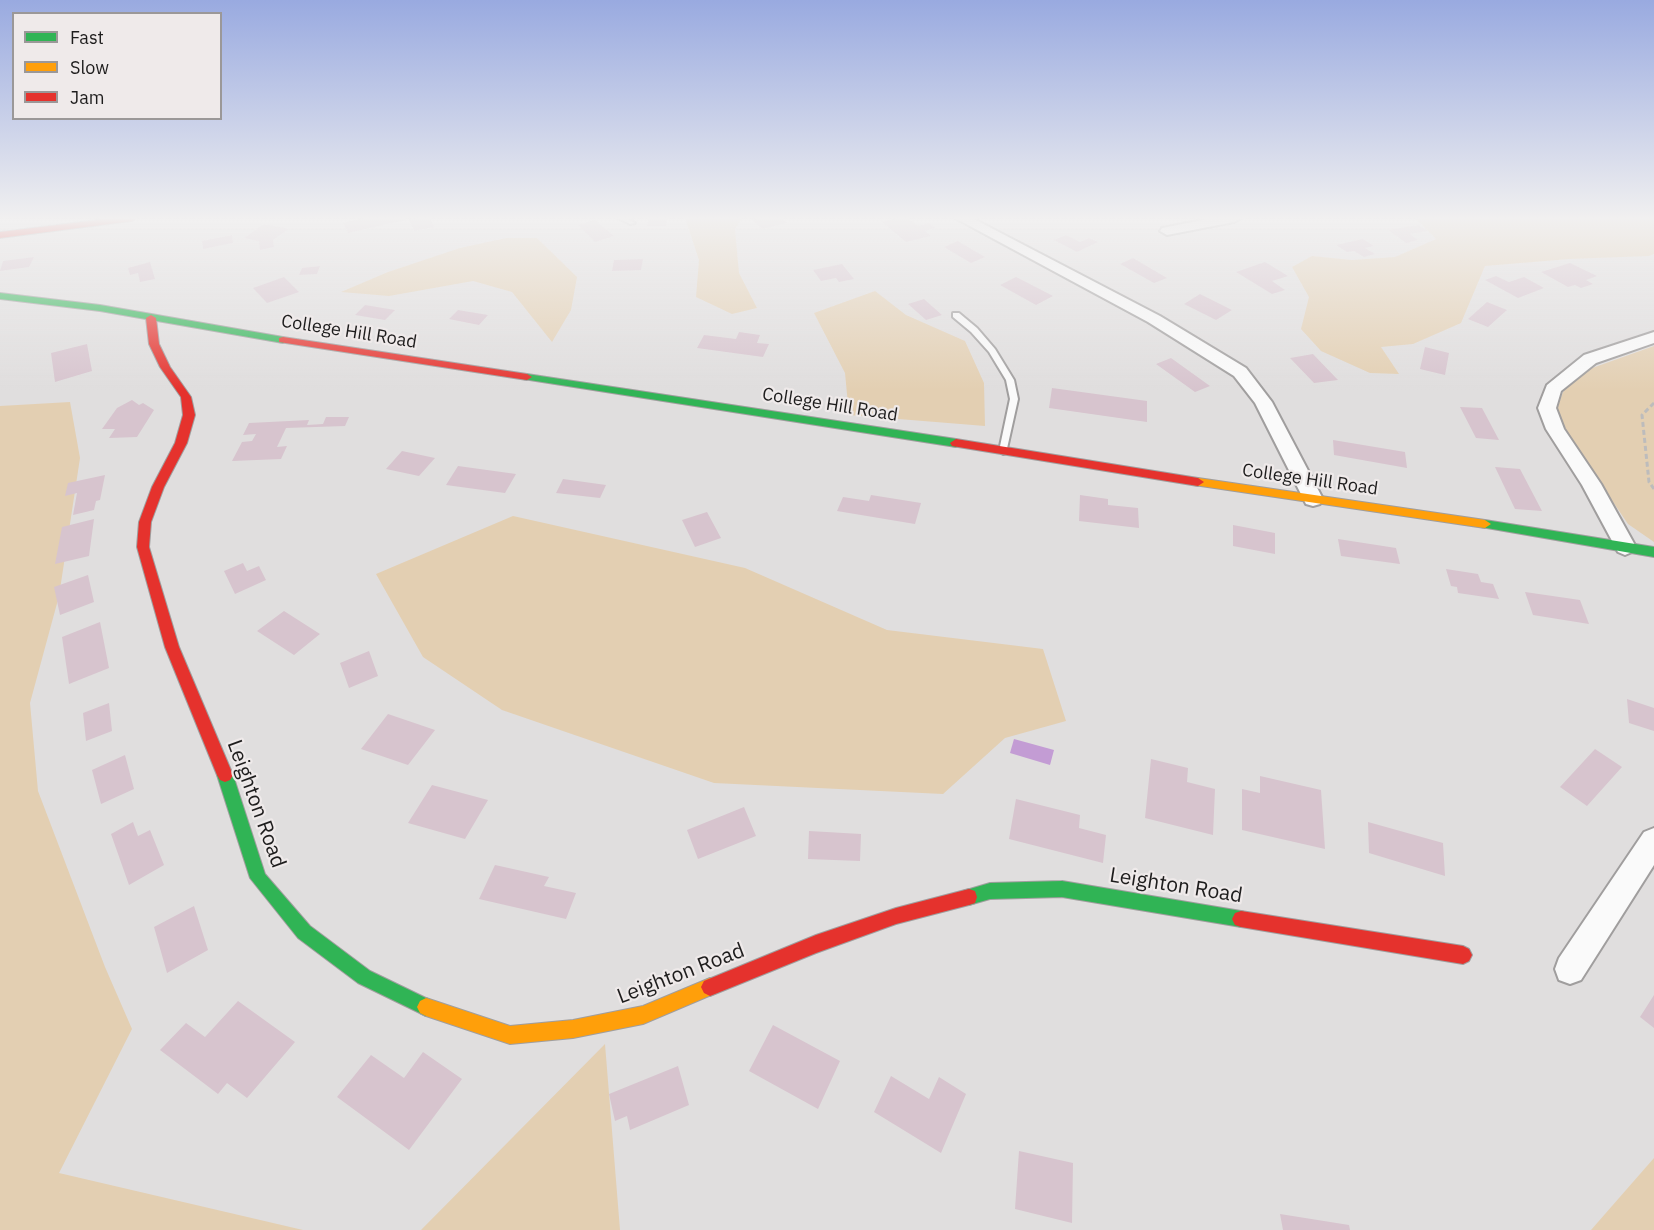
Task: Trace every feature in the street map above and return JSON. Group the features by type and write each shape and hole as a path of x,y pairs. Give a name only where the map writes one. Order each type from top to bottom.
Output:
{"street":[{"path":"1071,275 1154,319 1240,372 1263,402 1313,499"},
{"name":"College Hill Road","path":"0,296 99,308 151,318 1654,552"},
{"name":"Leighton Road","path":"151,318 154,344 165,367 186,398 189,415 181,443 158,487 145,522 143,547 172,647 220,760 258,878 304,932 364,977 430,1009 510,1035 573,1029 634,1017 827,940 896,916 990,891 1062,889 1463,955"},
{"path":"1625,547 1591,484 1555,429 1547,408 1553,389 1590,359 1654,337"},
{"path":"1570,969 1654,841"}],"lane":[{"path":"956,315 992,351 1010,380 1014,399 1003,451"}],"path":[{"path":"1654,403 1642,415 1649,482 1654,489"}],"shaded area":[{"path":"380,275 577,277 571,310 552,342 512,292 473,281 389,296 341,292"},
{"path":"698,275 740,275 757,308 732,314 696,297"},
{"path":"1297,275 1481,275 1461,323 1413,344 1381,347 1399,374 1370,373 1321,351 1301,329 1309,297"},
{"path":"875,291 906,315 965,341 984,383 985,426 849,415 845,373 814,313"},
{"path":"1654,346 1654,542 1628,524 1564,430 1557,409 1563,392 1581,372"},
{"path":"70,402 80,458 59,596 30,703 38,791 105,967 132,1029 59,1173 303,1230 0,1230 0,406"},
{"path":"513,516 745,568 887,630 1043,649 1066,721 1005,738 943,794 714,783 502,710 423,657 376,574"},
{"path":"1014,739 1054,750 1050,765 1010,753"},
{"path":"605,1044 620,1230 421,1230"},
{"path":"1654,1158 1654,1230 1591,1230"}],"building":[{"path":"139,275 154,275 155,279 140,282"},
{"path":"817,275 851,275 854,279 839,282 836,278 821,281"},
{"path":"1140,275 1163,275 1167,278 1154,283"},
{"path":"1242,275 1288,276 1272,281 1285,290 1272,294"},
{"path":"1547,275 1597,276 1586,280 1593,284 1581,288 1575,285 1568,287"},
{"path":"1496,276 1509,282 1524,277 1544,288 1518,298 1485,280"},
{"path":"284,277 299,292 267,303 253,288"},
{"path":"1016,277 1053,296 1036,305 1000,285"},
{"path":"1200,294 1232,310 1216,320 1184,304"},
{"path":"924,299 942,315 926,320 908,304"},
{"path":"1487,302 1507,310 1488,327 1468,319"},
{"path":"365,305 395,310 385,320 355,315"},
{"path":"458,310 488,315 479,325 449,319"},
{"path":"739,332 760,335 757,343 769,344 763,357 697,348 704,335 736,339"},
{"path":"87,344 92,371 55,382 51,353"},
{"path":"1425,347 1449,353 1445,375 1420,369"},
{"path":"1313,354 1338,380 1314,383 1290,358"},
{"path":"1171,358 1210,386 1195,392 1156,364"},
{"path":"1052,388 1147,401 1147,422 1049,408"},
{"path":"132,400 139,405 143,403 154,410 137,437 109,438 115,429 102,429 117,408"},
{"path":"1460,407 1482,408 1499,440 1476,438"},
{"path":"326,417 349,417 345,426 286,428 277,447 287,446 281,459 232,461 242,442 252,441 256,434 243,435 249,423 309,420 307,425 323,424"},
{"path":"1333,440 1405,452 1407,468 1334,455"},
{"path":"402,451 435,458 419,476 386,469"},
{"path":"458,466 516,474 505,493 446,485"},
{"path":"1495,467 1520,469 1542,511 1515,509"},
{"path":"105,475 100,500 96,501 94,510 73,515 77,493 65,496 68,483"},
{"path":"563,479 606,485 600,498 556,493"},
{"path":"871,495 921,503 915,524 837,511 843,497 869,501"},
{"path":"1080,495 1108,499 1108,505 1138,508 1139,528 1079,521"},
{"path":"707,512 721,538 695,547 682,520"},
{"path":"94,519 89,556 55,564 62,527"},
{"path":"1233,525 1275,533 1275,554 1233,546"},
{"path":"1338,539 1396,548 1400,564 1341,556"},
{"path":"243,563 247,571 259,566 266,580 235,594 224,571"},
{"path":"1446,569 1478,574 1481,582 1493,584 1499,599 1458,593 1457,587 1451,586"},
{"path":"88,575 94,602 60,615 54,587"},
{"path":"1525,592 1580,600 1589,624 1533,615"},
{"path":"284,611 320,634 294,655 257,631"},
{"path":"100,622 109,668 69,684 62,637"},
{"path":"369,651 378,676 349,688 340,663"},
{"path":"1627,699 1654,708 1654,731 1629,723"},
{"path":"109,703 112,731 86,741 83,713"},
{"path":"388,714 435,730 408,765 361,749"},
{"path":"1595,749 1622,767 1587,806 1560,787"},
{"path":"125,755 134,789 101,804 92,770"},
{"path":"1151,759 1188,768 1187,782 1215,789 1213,835 1145,818"},
{"path":"1260,776 1321,790 1325,849 1242,830 1242,789 1260,793"},
{"path":"432,785 488,800 465,839 408,823"},
{"path":"1016,799 1080,815 1079,828 1106,835 1103,863 1009,839"},
{"path":"744,807 756,836 698,859 687,830"},
{"path":"133,822 138,836 150,830 164,865 129,885 111,834"},
{"path":"1368,822 1443,843 1445,876 1369,853"},
{"path":"809,831 861,834 860,861 808,859"},
{"path":"495,865 549,877 544,886 576,893 566,919 479,899"},
{"path":"194,906 208,950 167,973 154,927"},
{"path":"1654,995 1654,1028 1640,1017"},
{"path":"238,1001 295,1042 247,1098 227,1083 218,1094 160,1050 186,1023 205,1037"},
{"path":"773,1025 840,1061 818,1109 749,1071"},
{"path":"423,1052 462,1079 409,1150 337,1097 371,1055 404,1078"},
{"path":"678,1066 689,1105 630,1130 627,1116 615,1121 609,1094"},
{"path":"891,1076 929,1099 939,1077 966,1094 941,1153 874,1112"},
{"path":"1019,1151 1073,1163 1072,1223 1015,1209"},
{"path":"1280,1214 1349,1225 1350,1230 1283,1230"}],"traffic: fast":[{"path":"0,296 100,308 283,340"},
{"path":"527,377 956,443"},
{"path":"1485,524 1654,552"},
{"path":"225,775 258,878 304,932 364,977 426,1007"},
{"path":"969,897 990,891 1062,889 1241,919"}],"traffic: slow":[{"path":"1198,482 1485,524"},
{"path":"426,1007 510,1035 573,1029 643,1015 710,987"}],"traffic: jam":[{"path":"151,318 154,344 165,367 186,397 189,415 181,443 158,487 145,522 143,547 172,647 225,775"},
{"path":"283,340 527,377"},
{"path":"956,443 1198,482"},
{"path":"710,987 816,944 896,916 969,897"},
{"path":"1241,919 1463,955"}]}
